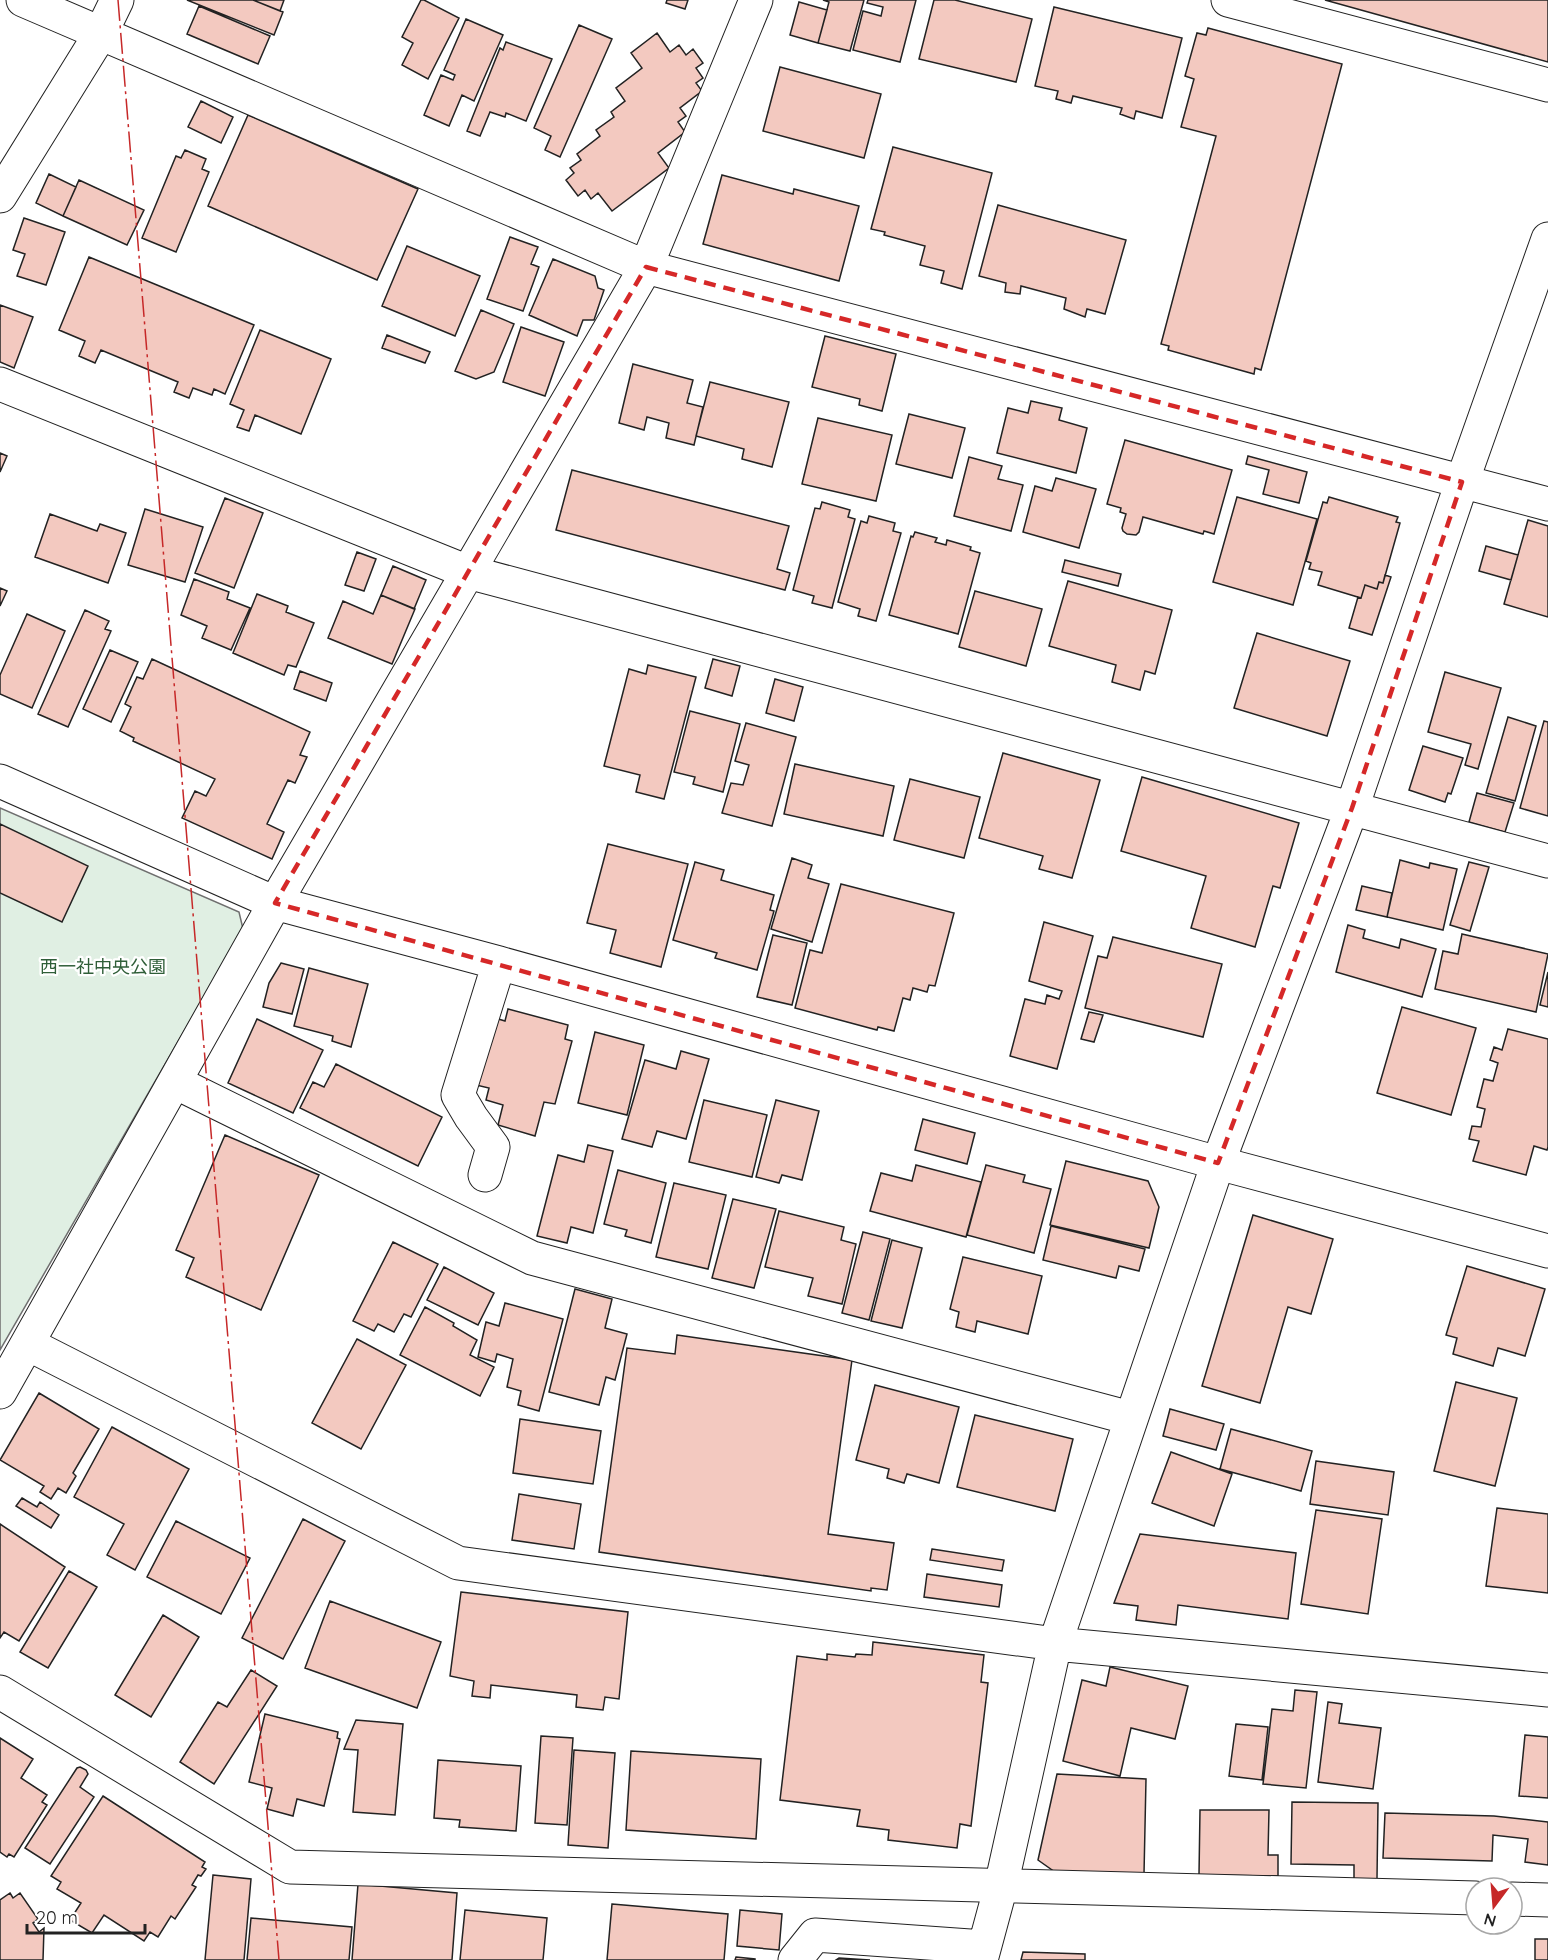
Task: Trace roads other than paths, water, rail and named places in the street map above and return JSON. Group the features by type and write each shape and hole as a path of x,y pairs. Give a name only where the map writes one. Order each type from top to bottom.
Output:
{"street":[{"path":"23,0 646,267 1548,504"},
{"path":"0,196 101,33 117,0"},
{"path":"0,1392 275,903 646,267 756,0"},
{"path":"1228,0 1548,85"},
{"path":"795,1960 815,1935 982,1954 1001,1886 1055,1644 1218,1163 1352,808 1462,482 1548,238"},
{"path":"0,384 468,572 1548,861"},
{"path":"0,781 275,903 1218,1163 1548,1251"},
{"path":"485,1175 493,1147 471,1118 458,1095 499,963"},
{"path":"175,1082 532,1258 1130,1418"},
{"path":"28,1344 458,1563 1055,1644 1548,1690"},
{"path":"0,1692 290,1867 1464,1898"},
{"path":"1524,1899 1548,1900"}],"park label":[{"name":"西一社中央公園","path":"103,966"}]}
